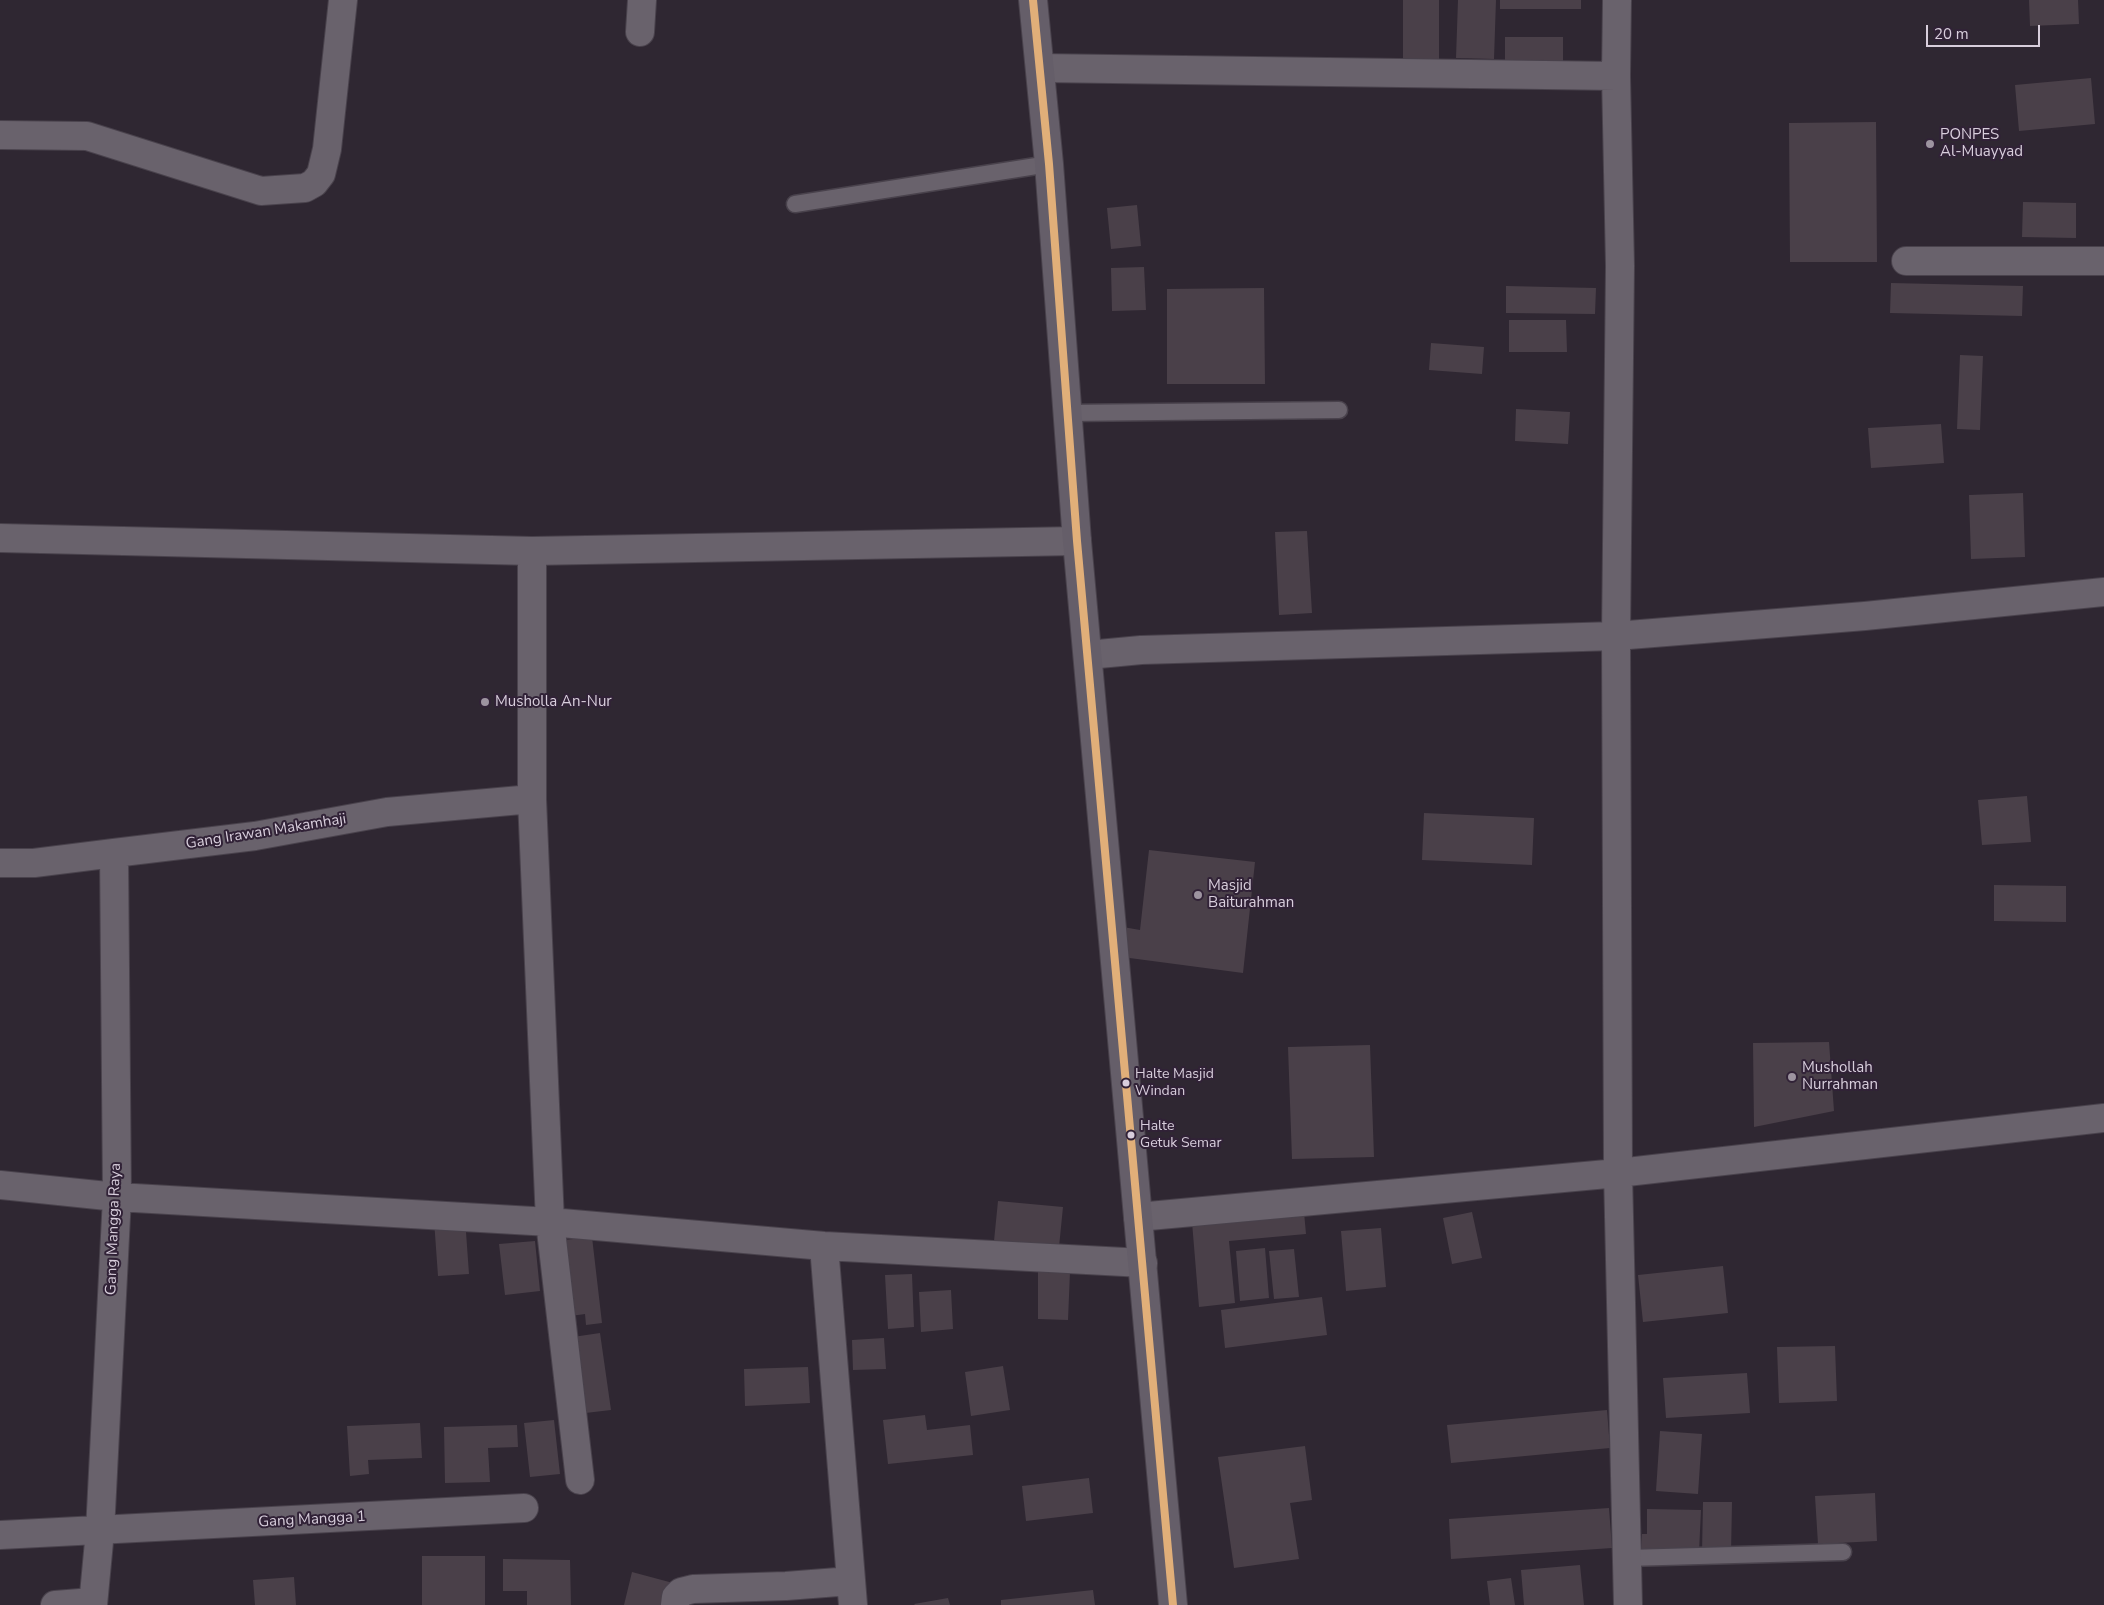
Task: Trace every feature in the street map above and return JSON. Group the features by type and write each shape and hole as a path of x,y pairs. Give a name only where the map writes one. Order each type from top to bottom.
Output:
{"main road":[{"path":"1033,0 1048,164 1077,540 1173,1605"}],"street":[{"path":"0,135 87,136 261,191 305,188 321,174 327,149 342,0"},
{"path":"640,32 642,0"},
{"path":"1617,0 1616,76 1620,266 1616,636 1618,1173 1628,1605"},
{"path":"1040,68 1616,76"},
{"path":"1906,261 2104,261"},
{"path":"0,538 532,551 1077,540"},
{"path":"532,551 532,799 550,1222 580,1480"},
{"path":"1088,655 1141,650 1616,636 1865,616 2104,592"},
{"name":"Gang Irawan Makamhaji","path":"0,862 34,863 255,836 387,812 532,799"},
{"name":"Gang Mangga Raya","path":"93,1604 100,1531 117,1197 114,853"},
{"path":"1138,1218 1618,1173 2104,1118"},
{"path":"0,1185 117,1197 550,1222 824,1246 1143,1263"},
{"path":"675,1605 676,1597 680,1592 693,1589 786,1586 852,1593 824,1246"},
{"name":"Gang Mangga 1","path":"0,1535 524,1508"},
{"path":"55,1605 93,1604"}],"lane":[{"path":"795,204 1048,164"},
{"path":"1068,413 1339,410"},
{"path":"1627,1558 1843,1552"}],"building":[{"path":"1403,0 1439,0 1439,61 1403,61"},
{"path":"1458,0 1496,0 1494,59 1456,58"},
{"path":"1500,0 1581,0 1581,9 1500,9"},
{"path":"2029,0 2078,0 2079,24 2030,26"},
{"path":"1505,37 1563,37 1563,66 1505,65"},
{"path":"2091,78 2095,124 2019,131 2015,85"},
{"path":"1876,122 1877,262 1790,262 1789,123"},
{"path":"2023,202 2076,203 2076,238 2022,237"},
{"path":"1137,205 1141,246 1111,249 1107,208"},
{"path":"1144,267 1146,310 1112,311 1111,268"},
{"path":"1891,283 2023,286 2022,316 1890,313"},
{"path":"1506,286 1596,288 1595,314 1506,313"},
{"path":"1264,288 1265,384 1167,384 1167,289"},
{"path":"1509,320 1566,320 1567,352 1509,352"},
{"path":"1431,343 1484,347 1482,374 1429,370"},
{"path":"1960,355 1983,356 1980,430 1957,429"},
{"path":"1516,409 1570,412 1568,444 1515,441"},
{"path":"1941,424 1944,463 1871,468 1868,428"},
{"path":"2023,493 2025,557 1971,559 1969,495"},
{"path":"1307,531 1312,613 1279,615 1275,532"},
{"path":"2027,796 2031,842 1982,845 1978,800"},
{"path":"1424,813 1534,818 1532,865 1422,860"},
{"name":"Masjid Baiturahman","path":"1149,850 1255,862 1243,973 1122,957 1123,927 1140,930"},
{"path":"1994,885 2066,886 2066,922 1994,921"},
{"name":"Mushollah Nurrahman","path":"1829,1042 1834,1111 1754,1127 1753,1043"},
{"path":"1370,1045 1374,1157 1292,1159 1288,1047"},
{"path":"998,1201 1063,1207 1059,1247 994,1241"},
{"path":"1304,1212 1306,1234 1229,1241 1235,1303 1199,1307 1192,1222"},
{"path":"1472,1212 1482,1258 1452,1264 1443,1218"},
{"path":"465,1218 469,1274 438,1276 434,1220"},
{"path":"1381,1228 1386,1287 1346,1291 1341,1231"},
{"path":"592,1237 602,1323 586,1325 585,1314 564,1317 554,1241"},
{"path":"535,1241 540,1291 505,1295 499,1244"},
{"path":"1265,1248 1269,1298 1240,1301 1236,1251"},
{"path":"1294,1249 1299,1297 1274,1299 1269,1251"},
{"path":"1723,1266 1728,1313 1643,1322 1638,1275"},
{"path":"1038,1272 1070,1272 1068,1320 1038,1319"},
{"path":"912,1274 914,1327 888,1329 885,1275"},
{"path":"951,1290 953,1329 921,1332 919,1292"},
{"path":"1322,1297 1327,1335 1225,1348 1221,1310"},
{"path":"600,1333 611,1410 577,1414 566,1338"},
{"path":"884,1338 886,1369 853,1370 852,1340"},
{"path":"1835,1346 1837,1401 1779,1403 1777,1347"},
{"path":"1003,1366 1010,1410 971,1416 965,1372"},
{"path":"808,1367 810,1403 745,1406 744,1369"},
{"path":"1747,1373 1750,1413 1666,1418 1663,1378"},
{"path":"1607,1410 1610,1448 1451,1463 1447,1425"},
{"path":"925,1415 927,1430 970,1425 973,1455 888,1464 883,1420"},
{"path":"554,1420 560,1474 530,1477 524,1423"},
{"path":"420,1423 422,1458 368,1460 369,1474 350,1476 347,1426"},
{"path":"517,1425 518,1447 488,1448 490,1482 445,1483 444,1427"},
{"path":"1660,1431 1702,1434 1698,1494 1656,1491"},
{"path":"1305,1446 1312,1500 1290,1503 1299,1559 1234,1568 1218,1457"},
{"path":"1089,1478 1093,1513 1026,1521 1022,1486"},
{"path":"1875,1493 1877,1541 1818,1544 1815,1496"},
{"path":"1703,1502 1732,1502 1731,1554 1702,1553"},
{"path":"1609,1508 1612,1548 1451,1559 1449,1519"},
{"path":"1647,1509 1701,1510 1699,1552 1641,1549 1642,1534 1647,1534"},
{"path":"422,1556 485,1556 485,1605 422,1605"},
{"path":"503,1559 570,1560 571,1605 527,1605 527,1591 503,1591"},
{"path":"1580,1565 1584,1605 1524,1605 1521,1570"},
{"path":"632,1572 673,1583 668,1605 624,1605"},
{"path":"294,1577 296,1605 255,1605 253,1580"},
{"path":"1511,1578 1515,1605 1490,1605 1487,1581"},
{"path":"1093,1590 1095,1605 1001,1605 1001,1600"},
{"path":"948,1598 950,1605 914,1604"}],"transit line":[{"path":"1033,0 1049,164 1077,541 1173,1605"}],"place":[{"name":"PONPES Al-Muayyad","path":"1930,144"},
{"name":"Musholla An-Nur","path":"485,702"},
{"name":"Masjid Baiturahman","path":"1198,895"},
{"name":"Mushollah Nurrahman","path":"1792,1077"},
{"name":"Halte Masjid Windan","path":"1126,1083"},
{"name":"Halte Getuk Semar","path":"1131,1135"}]}
